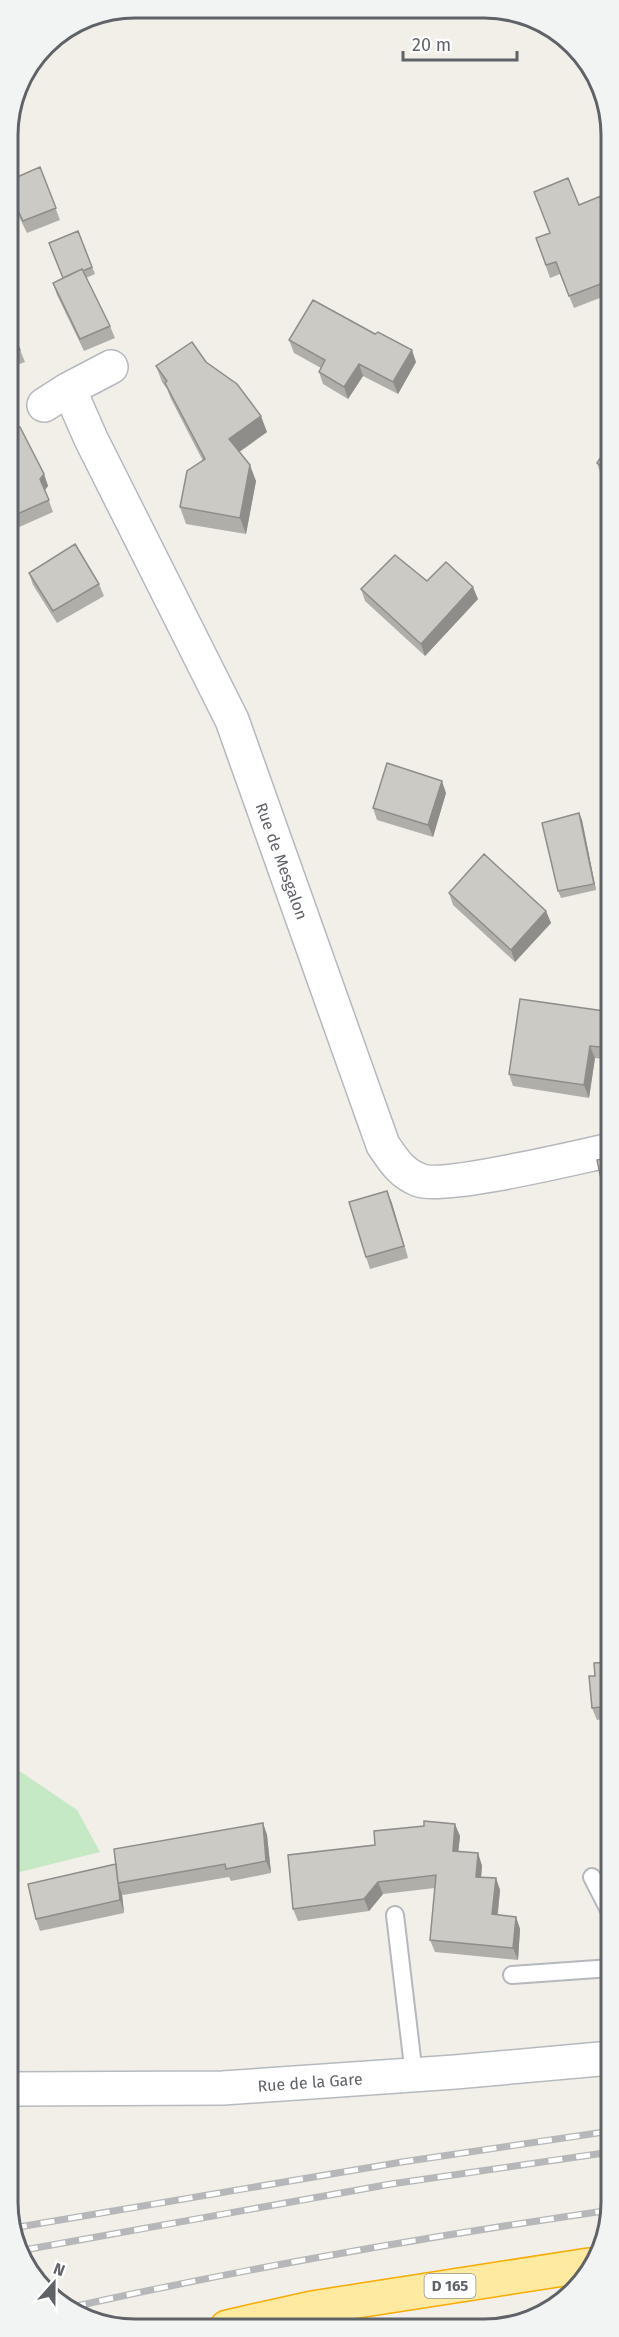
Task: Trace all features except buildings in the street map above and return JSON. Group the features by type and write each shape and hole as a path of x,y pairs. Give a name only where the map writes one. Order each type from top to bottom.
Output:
{"highway":[{"name":"D 165","path":"263,2319 312,2308 582,2266"}],"street":[{"name":"Rue de Mesgalon","path":"111,367 57,397 91,439 232,720 383,1145 401,1171 421,1182 462,1180 601,1152"},
{"name":"Rue de la Gare","path":"18,2089 223,2088 601,2059"}],"lane":[{"path":"592,1877 601,1895"},
{"path":"395,1915 414,2075"},
{"path":"512,1975 601,1969"}],"green space":[{"path":"18,1770 77,1810 100,1852 18,1872"}],"railway":[{"path":"21,2227 402,2162 601,2132"},
{"path":"28,2249 391,2184 601,2153"},
{"path":"80,2305 341,2253 601,2212"}]}
